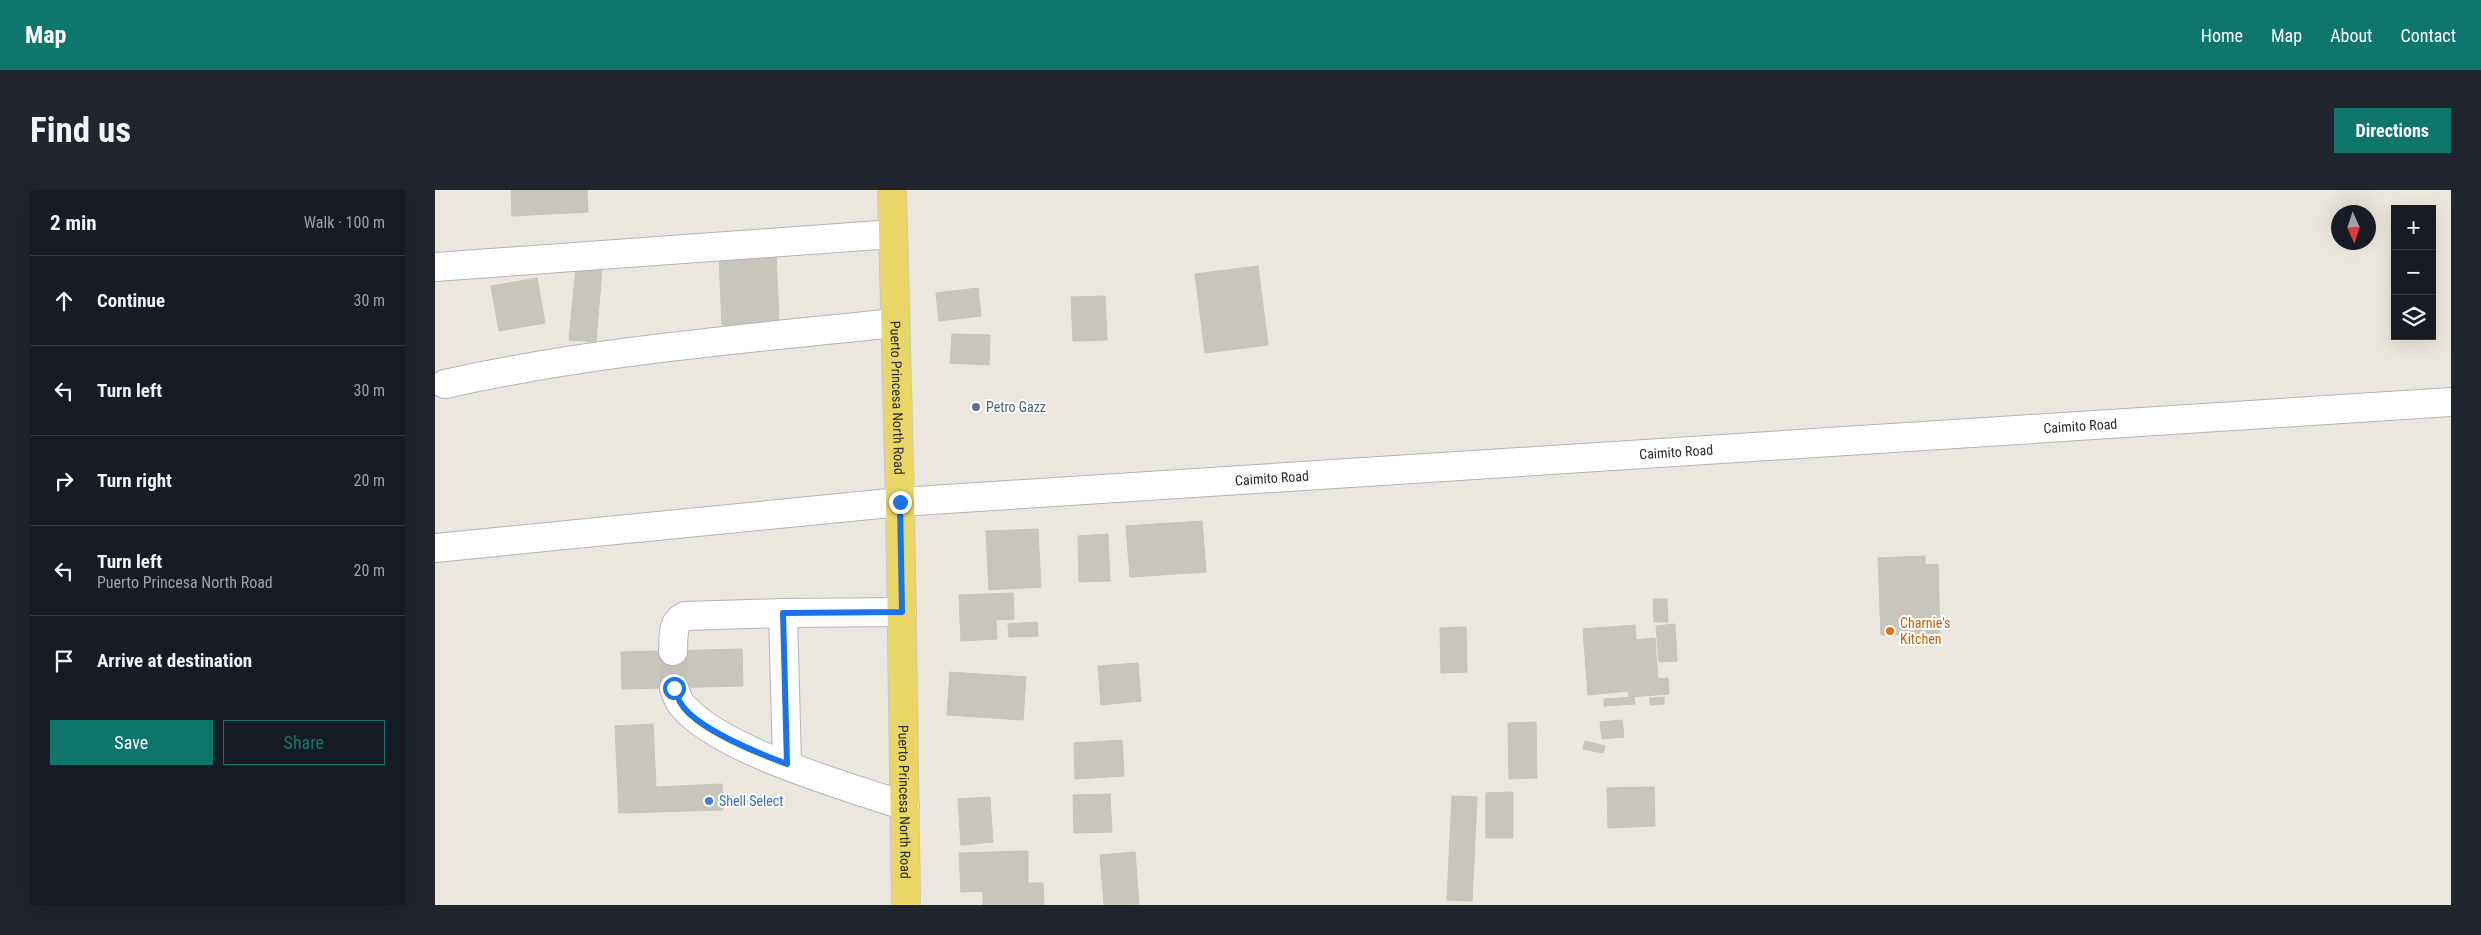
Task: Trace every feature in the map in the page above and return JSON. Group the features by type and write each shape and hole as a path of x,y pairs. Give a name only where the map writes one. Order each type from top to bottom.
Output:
{"main road":[{"name":"Puerto Princesa North Road","path":"892,190 900,502 906,905"}],"street":[{"path":"435,267 893,234"},
{"path":"445,384 518,368 603,354 894,323"},
{"name":"Caimito Road","path":"435,548 900,502 2451,402"},
{"path":"673,651 675,625 679,619 685,616 902,612"},
{"path":"783,613 787,764"},
{"path":"674,688 681,704 694,716 733,743 905,806"}],"building":[{"path":"511,190 587,190 588,212 512,216"},
{"path":"776,255 779,322 722,325 719,258"},
{"path":"1258,266 1268,345 1205,353 1195,274"},
{"path":"576,267 602,269 596,342 569,340"},
{"path":"537,278 545,323 499,331 491,286"},
{"path":"978,288 981,316 939,321 936,293"},
{"path":"1105,296 1107,340 1073,341 1071,297"},
{"path":"952,334 990,335 989,365 950,363"},
{"path":"1202,521 1206,572 1130,577 1126,526"},
{"path":"1038,529 1041,587 989,590 986,531"},
{"path":"1108,534 1110,581 1079,582 1078,536"},
{"path":"1925,556 1925,565 1938,564 1940,633 1881,635 1878,558"},
{"path":"1013,593 1014,619 996,620 997,639 961,641 959,595"},
{"path":"1653,599 1667,599 1668,622 1654,622"},
{"path":"1037,622 1038,636 1009,637 1008,624"},
{"path":"1675,624 1677,661 1659,662 1656,626"},
{"path":"1635,625 1636,640 1655,638 1658,679 1668,678 1669,694 1629,697 1628,691 1588,695 1583,629"},
{"path":"1466,627 1467,672 1441,673 1440,628"},
{"path":"742,649 743,686 622,689 621,652"},
{"path":"1138,663 1141,701 1101,705 1098,666"},
{"path":"950,672 1026,677 1023,720 947,715"},
{"path":"1634,697 1635,704 1604,706 1604,699"},
{"path":"1664,697 1664,704 1650,705 1650,698"},
{"path":"1622,720 1624,737 1602,739 1600,722"},
{"path":"1536,722 1537,778 1509,779 1508,723"},
{"path":"653,724 656,787 722,784 723,810 619,813 615,726"},
{"path":"1122,740 1124,776 1075,779 1074,743"},
{"path":"1585,741 1605,746 1603,753 1583,749"},
{"path":"1654,787 1655,826 1608,828 1607,788"},
{"path":"1513,792 1513,838 1486,838 1486,793"},
{"path":"1110,794 1112,832 1074,833 1073,795"},
{"path":"1452,796 1477,797 1472,901 1447,900"},
{"path":"990,797 993,842 961,845 958,799"},
{"path":"1028,851 1028,883 1043,883 1044,905 983,905 983,891 961,892 959,853"},
{"path":"1135,852 1139,904 1104,905 1100,855"}],"tunnel":[{"path":"673,651 674,688"}],"place":[{"name":"Petro Gazz","path":"976,407"},
{"name":"Charnie's Kitchen","path":"1890,631"},
{"name":"Shell Select","path":"709,801"}],"route":[{"path":"674,688 681,704 694,716 733,743 787,764 783,613 902,612 900,502"}]}
